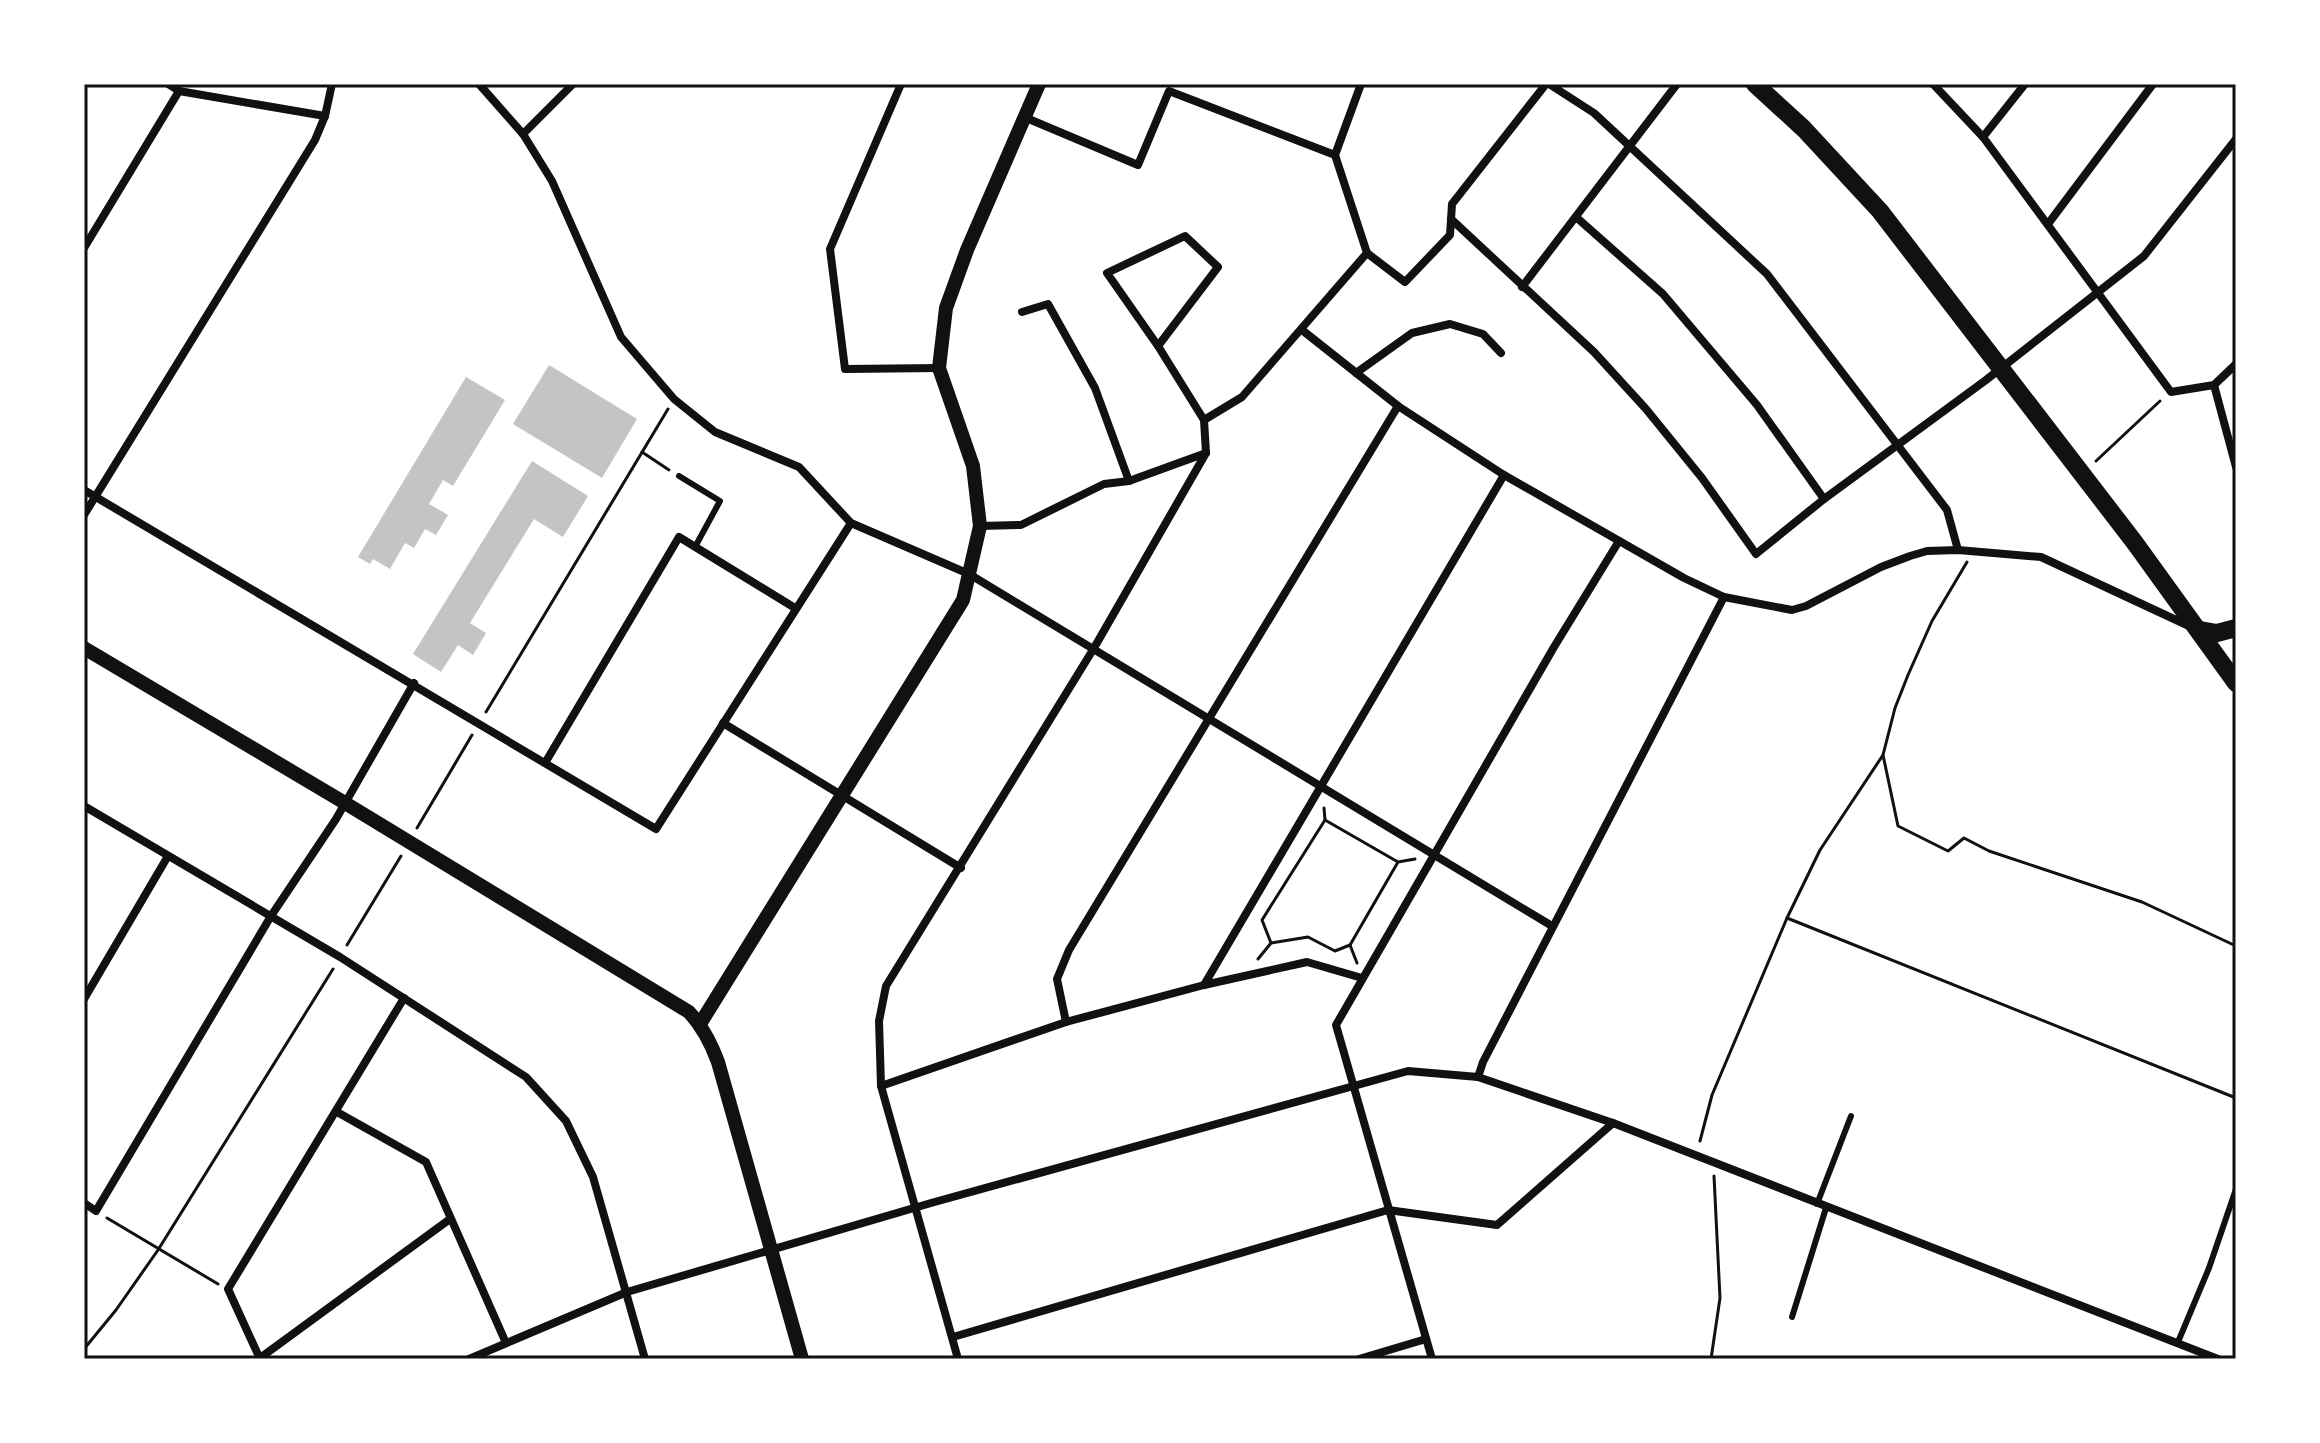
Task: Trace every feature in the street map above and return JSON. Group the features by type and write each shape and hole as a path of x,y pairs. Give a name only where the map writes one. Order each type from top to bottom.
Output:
{"main road":[{"path":"1755,84 1804,129 1880,211 2200,630 2236,683"},
{"path":"2200,630 2217,633 2236,628"}],"street":[{"path":"168,84 179,91 325,116"},
{"path":"84,515 315,140 325,116 332,84"},
{"path":"479,84 523,134 552,181 621,337 674,399 715,432 799,467 851,523 969,574 1552,926"},
{"path":"523,134 573,84"},
{"path":"901,84 830,249 845,369 939,368"},
{"path":"700,1024 963,600 980,526 973,466 939,368 946,308 967,250 1039,84"},
{"path":"1361,84 1335,155 1367,253 1405,282 1450,235 1452,204 1548,84 1594,113 1767,274 1947,510 1958,550"},
{"path":"1522,287 1677,84"},
{"path":"1933,84 1983,137 2171,392 2214,385 2236,364"},
{"path":"1983,137 2025,84"},
{"path":"2048,224 2153,84"},
{"path":"84,248 179,91"},
{"path":"1024,117 1138,165 1169,91 1335,155"},
{"path":"1451,219 1594,352 1646,409 1702,478 1756,554 2144,256 2236,139"},
{"path":"1576,217 1663,294 1757,405 1824,499"},
{"path":"958,1359 881,1086 879,1021 886,986 1094,648 1206,453 1204,420 1107,273 1185,236 1218,267 1158,346"},
{"path":"1204,420 1242,397 1367,253"},
{"path":"1022,312 1048,304 1095,388 1129,481"},
{"path":"1356,373 1412,333 1450,324 1483,334 1501,353"},
{"path":"1302,330 1398,406 1504,475 1684,578 1724,597 1792,610 1910,556 1927,551 1958,550 2041,557 2157,613 2200,630"},
{"path":"2214,385 2236,467"},
{"path":"1066,1022 1057,979 1069,950 1398,406"},
{"path":"980,526 1021,525 1104,484 1129,481 1206,453"},
{"path":"1204,985 1504,475"},
{"path":"84,490 656,829 851,523"},
{"path":"545,763 679,537 795,608"},
{"path":"1432,1359 1336,1025 1619,541"},
{"path":"1478,1077 1552,926 1724,597"},
{"path":"84,648 345,803 412,835 673,1001 700,1024 718,1062 802,1359"},
{"path":"84,1203 96,1211 271,916 345,803 414,683"},
{"path":"723,723 961,868"},
{"path":"84,806 340,957 526,1077 566,1121 593,1177 645,1359"},
{"path":"84,999 168,856"},
{"path":"881,1086 1066,1022 1204,985 1307,962 1362,978"},
{"path":"404,998 228,1289 260,1358 450,1219"},
{"path":"469,1359 627,1292 915,1207 1408,1071 1478,1077 1613,1123 2218,1359"},
{"path":"337,1112 426,1162 506,1343"},
{"path":"953,1337 1388,1210 1497,1225 1613,1123"},
{"path":"1359,1359 1426,1339"}],"lane":[{"path":"679,476 720,501 695,547"},
{"path":"1817,1204 1851,1116"},
{"path":"2178,1342 2209,1268 2236,1189"},
{"path":"1792,1317 1826,1208"}],"path":[{"path":"2096,461 2171,392"},
{"path":"84,1349 158,1250 340,957 674,399"},
{"path":"642,452 679,476"},
{"path":"1695,1156 1712,1095 1787,918 1820,850 1883,755 1895,708 1908,675 1932,621 1971,551"},
{"path":"1883,755 1898,826 1948,851 1964,838 1989,851 2142,902 2236,946"},
{"path":"1321,787 1325,820 1262,920 1271,943 1308,937 1335,951 1350,945 1398,862"},
{"path":"1325,820 1398,862 1434,855"},
{"path":"1787,918 2236,1098"},
{"path":"1350,945 1362,978"},
{"path":"1711,1359 1720,1298 1715,1165"},
{"path":"96,1211 228,1289"}],"building":[{"path":"549,365 637,419 602,478 513,424"},
{"path":"466,377 505,400 453,486 443,480 429,504 448,515 436,535 425,529 414,548 405,543 390,569 373,559 370,564 358,557"},
{"path":"532,461 588,496 563,537 534,519 470,623 486,633 473,655 458,645 441,672 413,654"}]}
